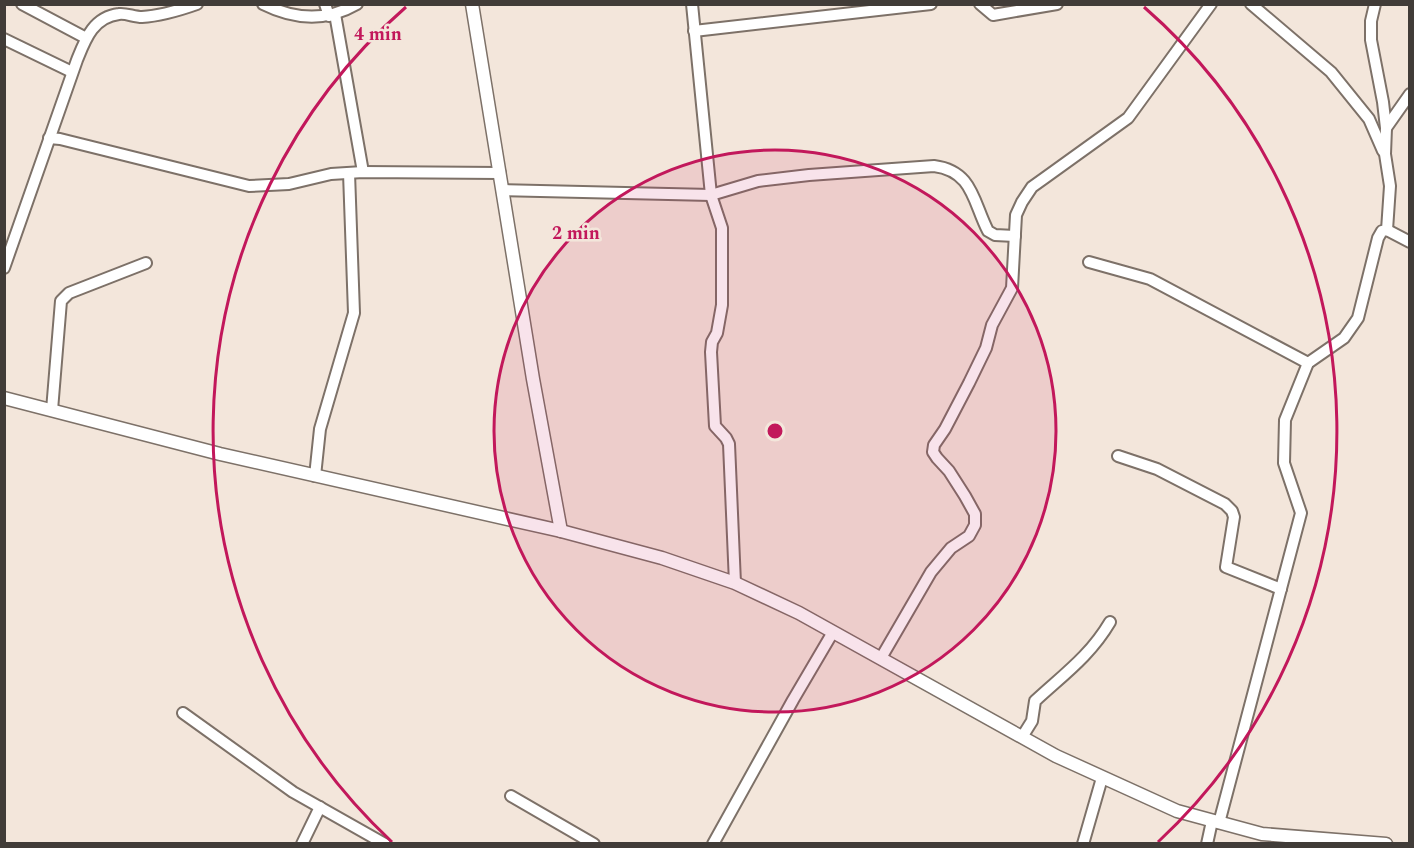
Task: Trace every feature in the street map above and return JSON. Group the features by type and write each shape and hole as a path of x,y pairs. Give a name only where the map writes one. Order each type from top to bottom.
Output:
{"street":[{"path":"22,4 86,38"},
{"path":"4,268 72,72 86,38 96,24 109,16 121,13 134,17 150,16 197,4"},
{"path":"263,4 299,17 324,18 357,4"},
{"path":"325,4 332,15 363,172"},
{"path":"472,4 561,531"},
{"path":"692,4 711,195 722,228 722,305 717,333 712,342 712,401 715,426 729,444 735,583"},
{"path":"694,31 931,4"},
{"path":"980,4 993,15 1057,4"},
{"path":"880,658 931,572 951,548 969,536 975,525 975,514 949,471 933,452 934,445 969,383 986,348 992,325 1012,288 1016,215 1022,202 1032,187 1128,118 1211,4"},
{"path":"1251,4 1331,72 1369,119 1385,154"},
{"path":"1375,4 1371,21 1371,40 1386,128 1385,154 1390,186 1387,230"},
{"path":"4,39 72,72"},
{"path":"1386,128 1410,94"},
{"path":"49,138 249,186 289,184 331,174 363,172 500,174"},
{"path":"502,190 711,195 758,181 934,166 944,167 957,174 969,185 988,231 995,235 1015,236"},
{"path":"315,476 320,429 354,313 349,173"},
{"path":"1207,843 1216,822 1301,513 1284,463 1285,420 1308,363 1344,338 1358,318 1378,238 1382,231 1387,230 1410,242"},
{"path":"1089,262 1150,279 1308,363"},
{"path":"52,410 61,301 69,292 146,263"},
{"path":"4,398 220,454 561,531 662,558 735,583 833,632 1056,756 1177,811 1262,834 1386,843"},
{"path":"1118,456 1157,469 1225,504 1234,517 1226,567 1281,589"},
{"path":"1022,737 1032,721 1035,701 1089,652 1101,638 1110,622"},
{"path":"713,843 833,632"},
{"path":"183,713 293,792 385,843"},
{"path":"1083,843 1102,778"},
{"path":"511,796 594,843"},
{"path":"302,843 320,807"}]}
